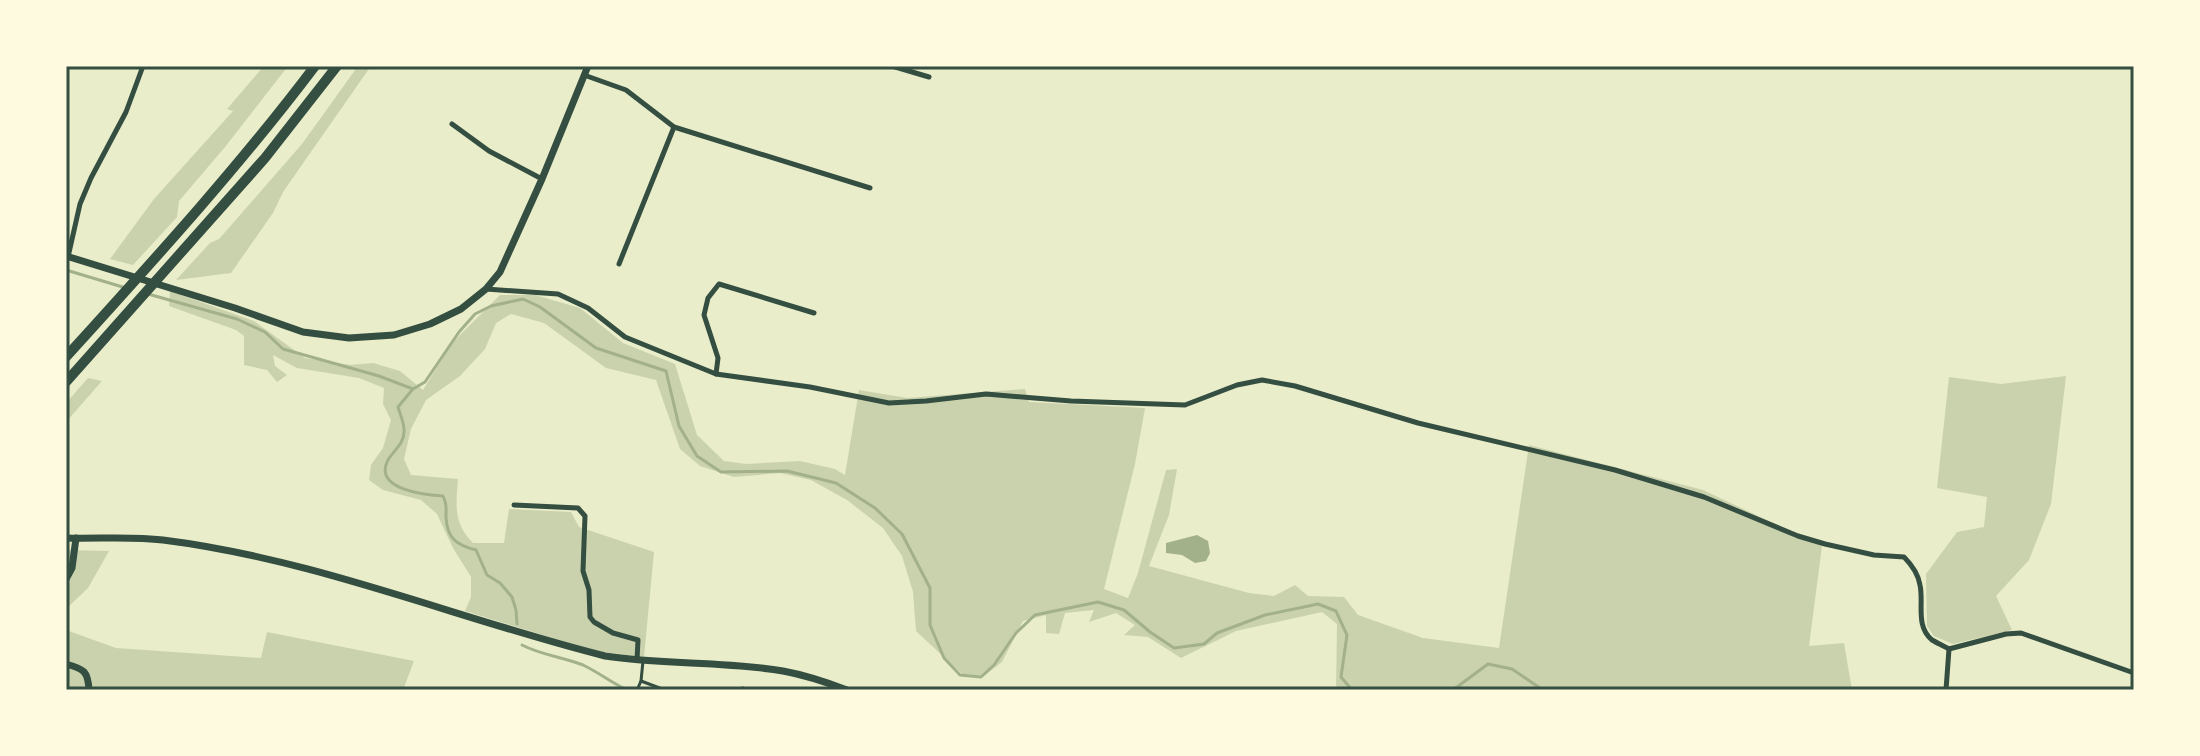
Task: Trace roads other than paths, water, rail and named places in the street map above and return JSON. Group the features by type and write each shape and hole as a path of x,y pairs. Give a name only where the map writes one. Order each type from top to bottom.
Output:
{"highway":[{"path":"66,357 181,230 252,147 315,66"},
{"path":"66,382 194,241 265,158 337,66"}],"main road":[{"path":"67,257 303,332 349,338 394,335 430,324 461,309 486,289 500,272 586,70"},
{"path":"66,538 163,540 240,554 318,572 578,649 640,661 779,671 808,676 847,690"},
{"path":"66,579 72,568 76,538"},
{"path":"66,664 81,668 88,677 89,690"}],"street":[{"path":"67,257 80,204 126,112 143,66"},
{"path":"892,66 911,69 929,77"},
{"path":"586,70 626,90 674,127 870,188"},
{"path":"452,124 489,151 542,179"},
{"path":"619,264 674,127"},
{"path":"716,374 718,358 704,306 719,284 814,313"},
{"path":"486,289 558,294 588,308 625,337 716,374 810,387 889,403 986,394 1185,405 1237,385 1262,380 1295,386 1418,423 1615,470 1704,497 1825,544 1874,555 1904,557 1918,575 1921,621 1927,634 1949,649 2021,633 2134,673"},
{"path":"514,505 578,508 585,516 583,571 589,590 590,617 613,633 638,640 640,661"},
{"path":"1946,690 1949,649"}],"lane":[{"path":"637,690 641,681 640,661"},
{"path":"641,681 665,690"},
{"path":"735,690 743,689"}],"waterway":[{"path":"66,270 126,288"},
{"path":"148,294 237,319 265,332 283,349 379,376 413,389 425,382 475,314 491,306 523,299 540,307 596,348 666,371 679,426 697,456 721,472 787,471 836,483 875,508 902,534 930,588 930,625 944,658 960,675 981,677 994,665 1016,633 1035,615 1098,602 1124,610 1174,648 1204,644 1217,633 1265,615 1318,604 1336,611 1347,635 1341,677 1352,690"},
{"path":"412,390 398,407 404,436 388,460 385,470 388,478 404,489 443,496 451,535 458,543 476,550 487,575 500,583 512,597 517,624"},
{"path":"522,645 583,665 627,690"},
{"path":"1453,690 1488,664 1512,669 1543,690"},
{"path":"785,690 791,690"}]}
